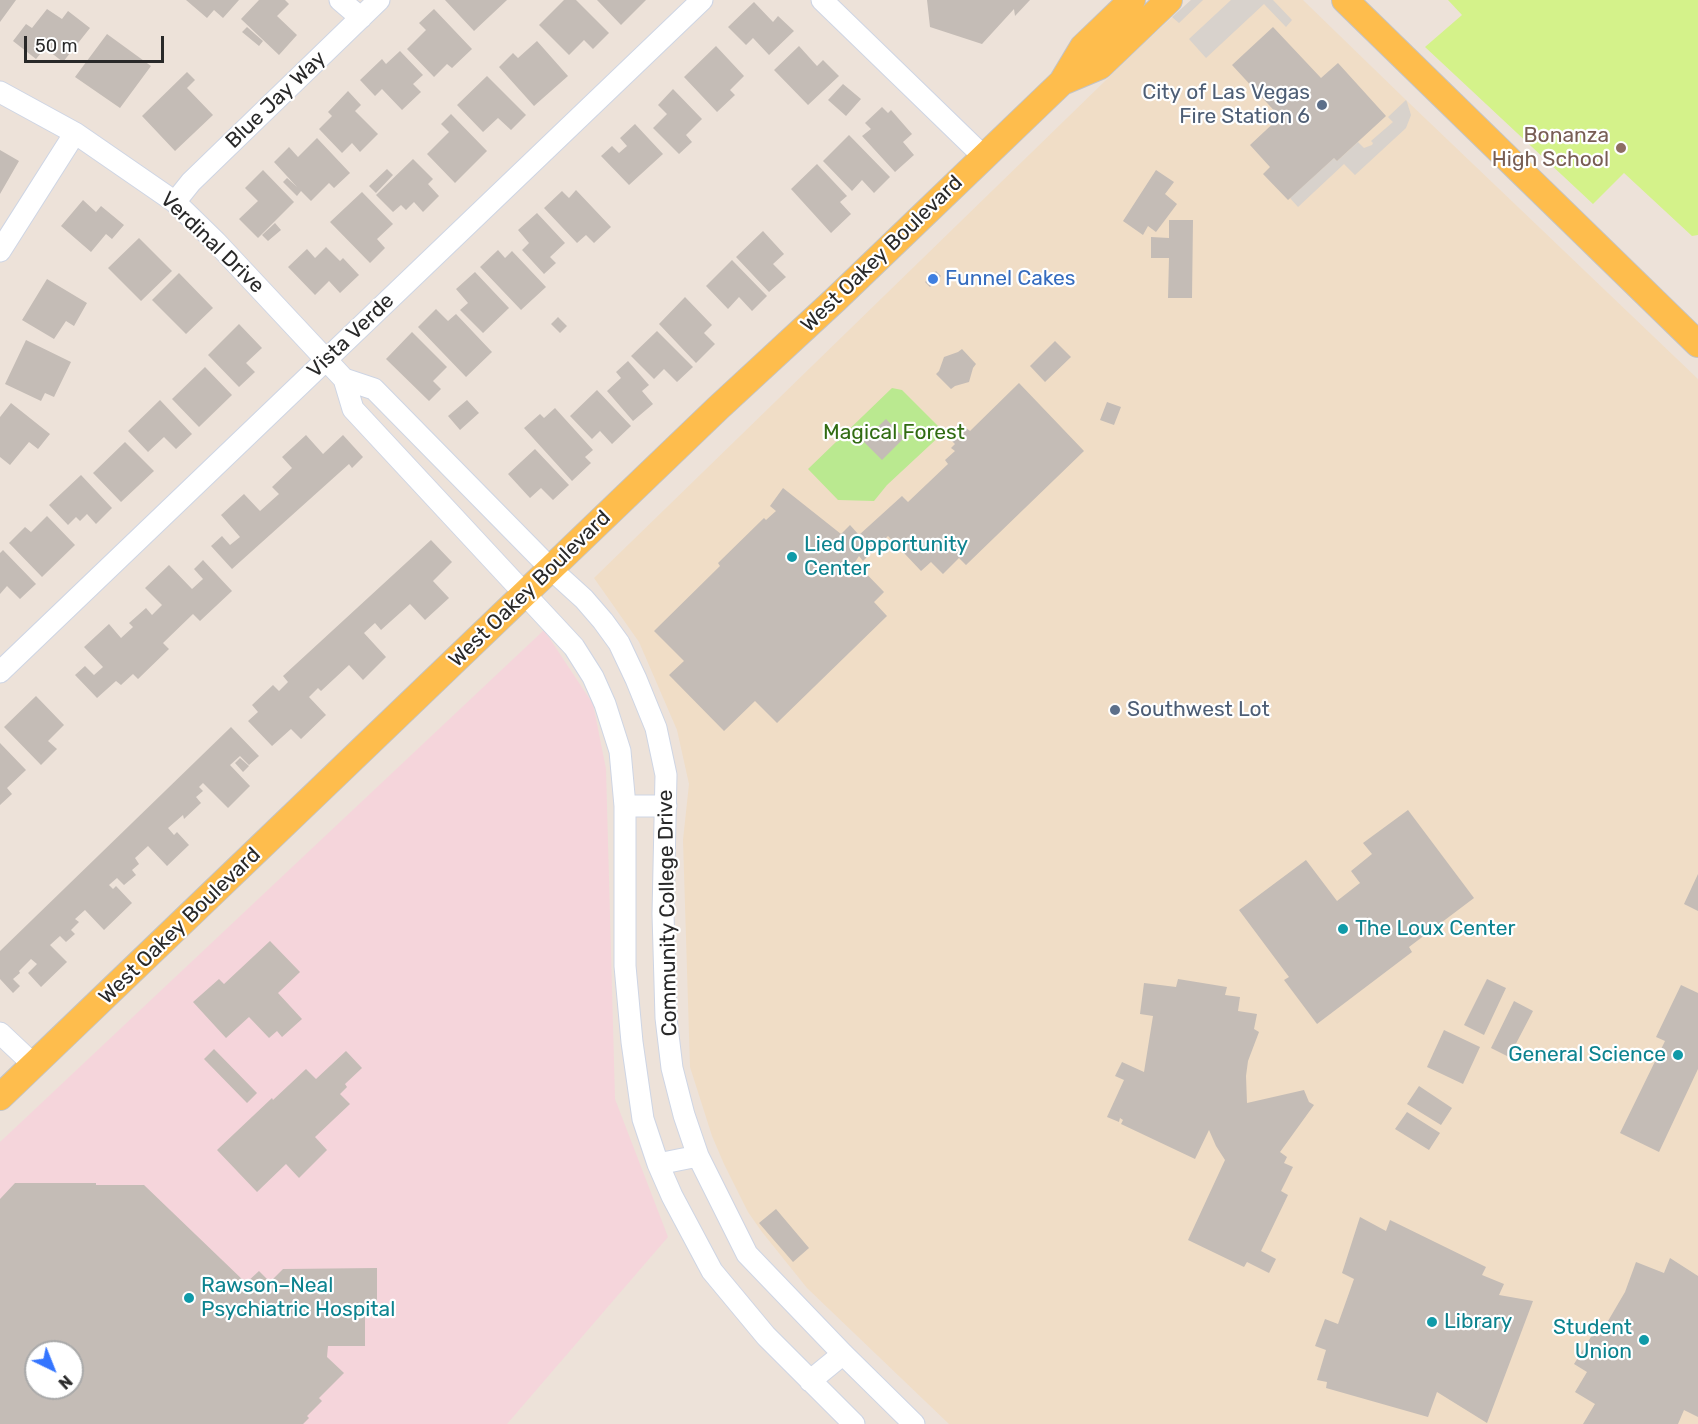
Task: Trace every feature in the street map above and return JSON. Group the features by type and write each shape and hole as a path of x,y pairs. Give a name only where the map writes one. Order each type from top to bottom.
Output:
{"main road":[{"name":"West Oakey Boulevard","path":"1062,82 1100,66 1169,0"},
{"path":"1345,0 1698,344"},
{"name":"West Oakey Boulevard","path":"0,1097 717,409 836,299 1062,82 1083,47 1130,2"},
{"path":"1130,2 1145,23"}],"street":[{"path":"340,0 361,18"},
{"name":"Blue Jay Way","path":"175,202 191,182 380,0"},
{"name":"Vista Verde","path":"0,672 702,0"},
{"path":"822,0 984,157"},
{"name":"Verdinal Drive","path":"0,92 75,133 175,202 216,242 344,379 353,409 526,594"},
{"path":"0,251 75,133"},
{"name":"Verdinal Drive","path":"344,379 374,388 551,569"},
{"name":"Community College Drive","path":"551,569 584,599 619,643 656,728 666,775 663,914 666,1018 672,1068 684,1115 698,1156 747,1254 914,1424"},
{"name":"Community College Drive","path":"526,594 574,646 593,676 605,704 620,751 625,806 625,966 632,1042 643,1119 658,1164 672,1196 712,1271 766,1336 854,1424"},
{"path":"625,806 666,806"},
{"path":"0,1033 34,1065"},
{"path":"658,1164 698,1156"},
{"path":"810,1381 843,1354"}],"shaded area":[{"path":"1191,0 1303,0 1698,379 1698,1424 949,1424 807,1288 748,1212 712,1136 690,1067 683,840 689,784 677,730 639,642 594,578"},
{"path":"1191,0 1203,0 1179,23 1172,17"},
{"path":"1231,0 1273,0 1292,20 1286,27 1264,4 1206,58 1189,39"},
{"path":"1406,100 1411,115 1406,128 1355,175 1344,164 1298,207 1290,198 1334,158 1337,161 1358,142 1364,148 1372,145 1371,141 1393,122 1388,117"},
{"path":"544,630 593,704 606,769 615,1099 668,1237 507,1424 0,1424 0,1142"}],"green space":[{"name":"Bonanza High School","path":"1448,0 1698,0 1698,235 1692,236 1624,173 1593,204 1425,47 1462,15"},
{"name":"Magical Forest","path":"892,388 902,390 944,432 887,485 874,501 838,500 808,469"}],"building":[{"path":"0,0 16,0 0,22"},
{"path":"186,0 239,0 223,18 214,10 207,18"},
{"path":"259,0 285,0 289,4 277,16 297,35 279,55 241,19"},
{"path":"445,0 507,0 474,31"},
{"path":"564,0 576,0 609,33 593,49 584,40 569,55 539,25"},
{"path":"597,0 646,0 621,25"},
{"path":"927,0 1030,0 1015,16 1014,9 982,44 930,27"},
{"path":"754,2 773,22 778,16 794,31 769,55 753,38 746,45 728,27"},
{"path":"47,9 62,19 68,11 90,28 63,62 45,48 36,59 13,41 26,24 32,28"},
{"path":"434,9 472,49 452,68 447,64 434,77 407,49 426,30 419,23"},
{"path":"247,27 263,41 259,46 242,32"},
{"name":"City of Las Vegas Fire Station 6","path":"1273,27 1321,78 1338,63 1386,116 1337,161 1334,158 1288,200 1263,174 1270,167 1250,145 1280,117 1232,65"},
{"path":"107,34 151,66 120,108 75,77"},
{"path":"537,41 568,76 534,106 499,67 513,53 518,58"},
{"path":"716,46 744,76 730,90 735,95 717,112 684,77"},
{"path":"799,46 817,66 823,60 839,76 808,105 774,70"},
{"path":"400,51 423,75 413,84 421,92 402,110 382,89 375,96 360,80 382,59 386,64"},
{"path":"187,72 195,80 187,88 213,115 175,151 142,116"},
{"path":"487,76 526,115 511,130 498,118 483,132 457,105"},
{"path":"843,84 861,99 846,116 828,100"},
{"path":"673,89 702,119 686,135 692,142 679,154 653,128 667,114 658,105"},
{"path":"348,91 361,105 355,111 378,134 360,152 352,143 342,153 319,129 332,116 328,112"},
{"path":"882,107 888,113 891,110 912,134 903,142 914,155 895,172 862,136 871,129 865,123"},
{"path":"451,114 487,151 455,183 427,154 449,132 441,124"},
{"path":"635,124 663,154 629,185 601,156 612,146 619,153 627,146 620,138"},
{"path":"849,135 890,177 874,193 862,180 852,191 823,161"},
{"path":"317,138 350,173 334,188 329,183 311,201 301,191 297,196 283,182 287,178 297,187 274,162 289,147 298,157"},
{"path":"0,150 19,161 0,194"},
{"path":"413,159 433,179 428,184 439,196 423,212 414,202 406,210 401,205 393,212 376,195"},
{"path":"817,164 847,196 840,202 851,214 831,233 791,189"},
{"path":"387,169 393,175 376,193 369,186"},
{"path":"263,170 294,202 258,238 239,219 258,201 245,188"},
{"path":"1156,170 1174,182 1165,194 1177,204 1156,232 1148,226 1143,235 1123,221"},
{"path":"576,190 611,227 594,243 586,235 577,243 544,208 562,191 569,198"},
{"path":"362,192 393,224 377,239 385,248 370,263 330,222"},
{"path":"83,200 96,212 101,206 124,225 112,239 106,234 91,252 61,226"},
{"path":"537,213 565,243 550,257 556,263 544,274 522,250 529,243 518,230"},
{"path":"1169,220 1193,220 1192,298 1168,298 1169,258 1151,258 1151,237 1169,238"},
{"path":"275,223 281,230 268,241 262,235"},
{"path":"763,231 784,254 773,264 786,277 769,292 736,257"},
{"path":"139,238 172,271 141,301 108,268"},
{"path":"326,247 340,261 343,258 359,275 340,293 329,281 315,295 288,267 307,249 315,258"},
{"path":"498,250 505,258 512,251 546,287 521,310 480,267"},
{"path":"732,260 767,296 752,311 739,297 728,309 706,286"},
{"name":"Funnel Cakes","path":"936,271 941,276 930,287 925,282"},
{"path":"475,272 509,308 483,333 460,310 468,303 456,289"},
{"path":"179,273 213,308 186,334 152,300"},
{"path":"47,279 87,303 74,326 66,321 54,339 22,320"},
{"path":"685,297 712,325 704,333 715,344 696,363 659,324"},
{"path":"436,309 448,321 456,314 492,352 466,377 418,327"},
{"path":"558,317 567,326 560,333 551,324"},
{"path":"239,324 262,348 246,363 255,372 239,387 208,355"},
{"path":"657,331 693,367 677,382 664,369 654,379 631,356"},
{"path":"412,332 447,367 433,381 441,389 429,401 386,359"},
{"path":"26,340 71,362 54,397 45,393 41,401 5,384"},
{"path":"1055,341 1071,357 1045,382 1030,366"},
{"path":"962,349 976,364 969,382 951,389 936,374 944,357"},
{"path":"628,361 649,385 642,391 653,404 633,421 607,391 621,378 616,372"},
{"path":"205,367 232,395 199,427 172,399"},
{"name":"Lied Opportunity Center","path":"1019,383 1084,451 966,565 959,558 943,574 931,562 921,571 888,536 863,561 859,556 855,562 884,592 874,602 887,616 777,723 755,701 724,731 669,675 684,661 654,631 720,566 718,563 764,518 766,520 776,511 770,506 783,488 841,534 850,525 859,535 902,496 908,502 948,464 945,460 955,451 951,448 955,444 952,441 966,428 970,431"},
{"path":"597,390 631,426 612,444 600,431 592,439 570,416"},
{"path":"160,400 192,434 176,449 164,437 148,452 128,431"},
{"path":"467,400 479,413 460,430 448,416"},
{"path":"1107,402 1121,407 1114,425 1100,420"},
{"path":"11,403 50,434 38,449 29,442 10,465 0,457 0,417"},
{"path":"555,408 593,450 585,457 591,463 572,481 524,428 540,414 544,418"},
{"path":"886,419 904,438 882,460 863,441"},
{"path":"306,435 323,454 343,435 363,457 352,468 349,464 232,569 211,546 222,536 230,545 240,537 221,515 244,494 260,511 279,494 272,487 292,468 282,457"},
{"path":"125,442 154,471 121,502 93,473"},
{"path":"535,449 569,485 553,500 541,488 530,498 508,474"},
{"path":"81,475 112,508 96,524 87,514 80,521 76,517 68,525 49,505"},
{"path":"47,516 75,545 42,577 9,543 25,527 31,532"},
{"path":"431,540 452,562 433,581 449,598 425,620 410,604 381,630 375,623 364,633 386,657 363,680 349,665 321,691 318,688 309,697 326,715 301,739 291,729 272,746 248,721 258,712 252,705 273,685 279,691 288,682 283,676"},
{"path":"3,550 36,584 20,599 7,586 0,594 0,553"},
{"path":"203,560 232,591 200,621 193,614 163,643 169,649 138,679 133,674 121,685 116,681 97,698 75,675 85,666 94,675 103,667 84,647 109,624 121,638 133,627 129,623 146,608 152,615 162,605 145,588 169,565 192,589 203,579 194,569"},
{"path":"36,696 64,725 48,741 57,749 41,765 4,727"},
{"path":"231,727 259,756 249,765 240,756 230,765 250,786 228,808 203,783 199,787 203,791 196,797 201,803 184,819 183,815 168,828 174,835 177,832 189,845 167,866 148,846 135,858 139,864 132,870 136,875 124,885 117,878 109,885 113,889 116,886 132,903 104,930 85,910 75,919 79,922 71,930 75,934 66,942 60,936 50,945 67,962 41,987 28,973 37,964 31,959 13,979 20,986 13,993 0,979 0,951"},
{"path":"0,743 26,770 7,788 12,794 0,805"},
{"path":"240,758 249,766 243,772 235,763"},
{"name":"The Loux Center","path":"1408,810 1474,898 1409,947 1412,952 1317,1024 1284,980 1289,977 1239,910 1306,860 1337,901 1360,883 1351,871 1372,854 1363,843"},
{"path":"1698,874 1698,911 1684,904"},
{"path":"270,941 300,972 278,993 302,1019 282,1037 277,1031 269,1038 249,1017 226,1038 193,1002 219,979 224,984"},
{"path":"1178,979 1227,987 1225,995 1240,997 1238,1011 1257,1014 1254,1029 1259,1032 1248,1061 1246,1076 1247,1103 1304,1090 1309,1102 1314,1105 1280,1152 1287,1157 1284,1163 1293,1167 1281,1191 1288,1195 1261,1251 1276,1259 1269,1273 1247,1262 1244,1267 1188,1240 1225,1160 1209,1130 1195,1159 1121,1124 1123,1120 1120,1118 1119,1122 1107,1117 1124,1080 1115,1076 1122,1062 1144,1072 1153,1016 1140,1014 1144,983 1176,987"},
{"path":"1487,979 1506,988 1484,1035 1464,1025"},
{"name":"General Science","path":"1681,985 1698,993 1698,1069 1659,1152 1620,1133 1665,1041 1656,1037"},
{"path":"1514,1001 1533,1011 1509,1057 1491,1048"},
{"path":"1444,1030 1480,1047 1463,1084 1427,1067"},
{"path":"214,1049 257,1093 247,1103 204,1059"},
{"path":"346,1051 362,1068 345,1084 347,1087 340,1094 350,1104 315,1137 327,1150 299,1178 286,1164 257,1192 217,1150 306,1069 316,1079"},
{"path":"1419,1086 1452,1108 1441,1125 1407,1104"},
{"path":"1407,1112 1440,1133 1429,1150 1395,1129"},
{"name":"Rawson–Neal Psychiatric Hospital","path":"15,1183 144,1185 246,1283 259,1271 270,1282 283,1269 377,1268 377,1313 365,1313 365,1346 328,1346 327,1357 344,1373 319,1398 322,1401 307,1416 309,1418 303,1424 0,1424 0,1199"},
{"path":"776,1209 809,1248 793,1262 759,1223"},
{"name":"Library","path":"1360,1217 1386,1231 1390,1220 1486,1267 1482,1275 1504,1284 1499,1295 1533,1301 1487,1423 1437,1392 1428,1417 1326,1388 1327,1382 1317,1380 1326,1350 1315,1346 1325,1319 1338,1324 1354,1279 1342,1273"},
{"name":"Student Union","path":"1670,1258 1698,1276 1698,1417 1684,1410 1678,1424 1583,1424 1595,1404 1575,1392 1587,1372 1574,1364 1596,1329 1601,1333 1625,1292 1636,1262 1664,1273"}],"place":[{"name":"City of Las Vegas Fire Station 6","path":"1322,105"},
{"name":"Bonanza High School","path":"1621,148"},
{"name":"Funnel Cakes","path":"933,279"},
{"name":"Lied Opportunity Center","path":"792,557"},
{"name":"Southwest Lot","path":"1115,710"},
{"name":"The Loux Center","path":"1343,929"},
{"name":"General Science","path":"1678,1055"},
{"name":"Rawson–Neal Psychiatric Hospital","path":"189,1298"},
{"name":"Library","path":"1432,1322"},
{"name":"Student Union","path":"1644,1340"}]}
